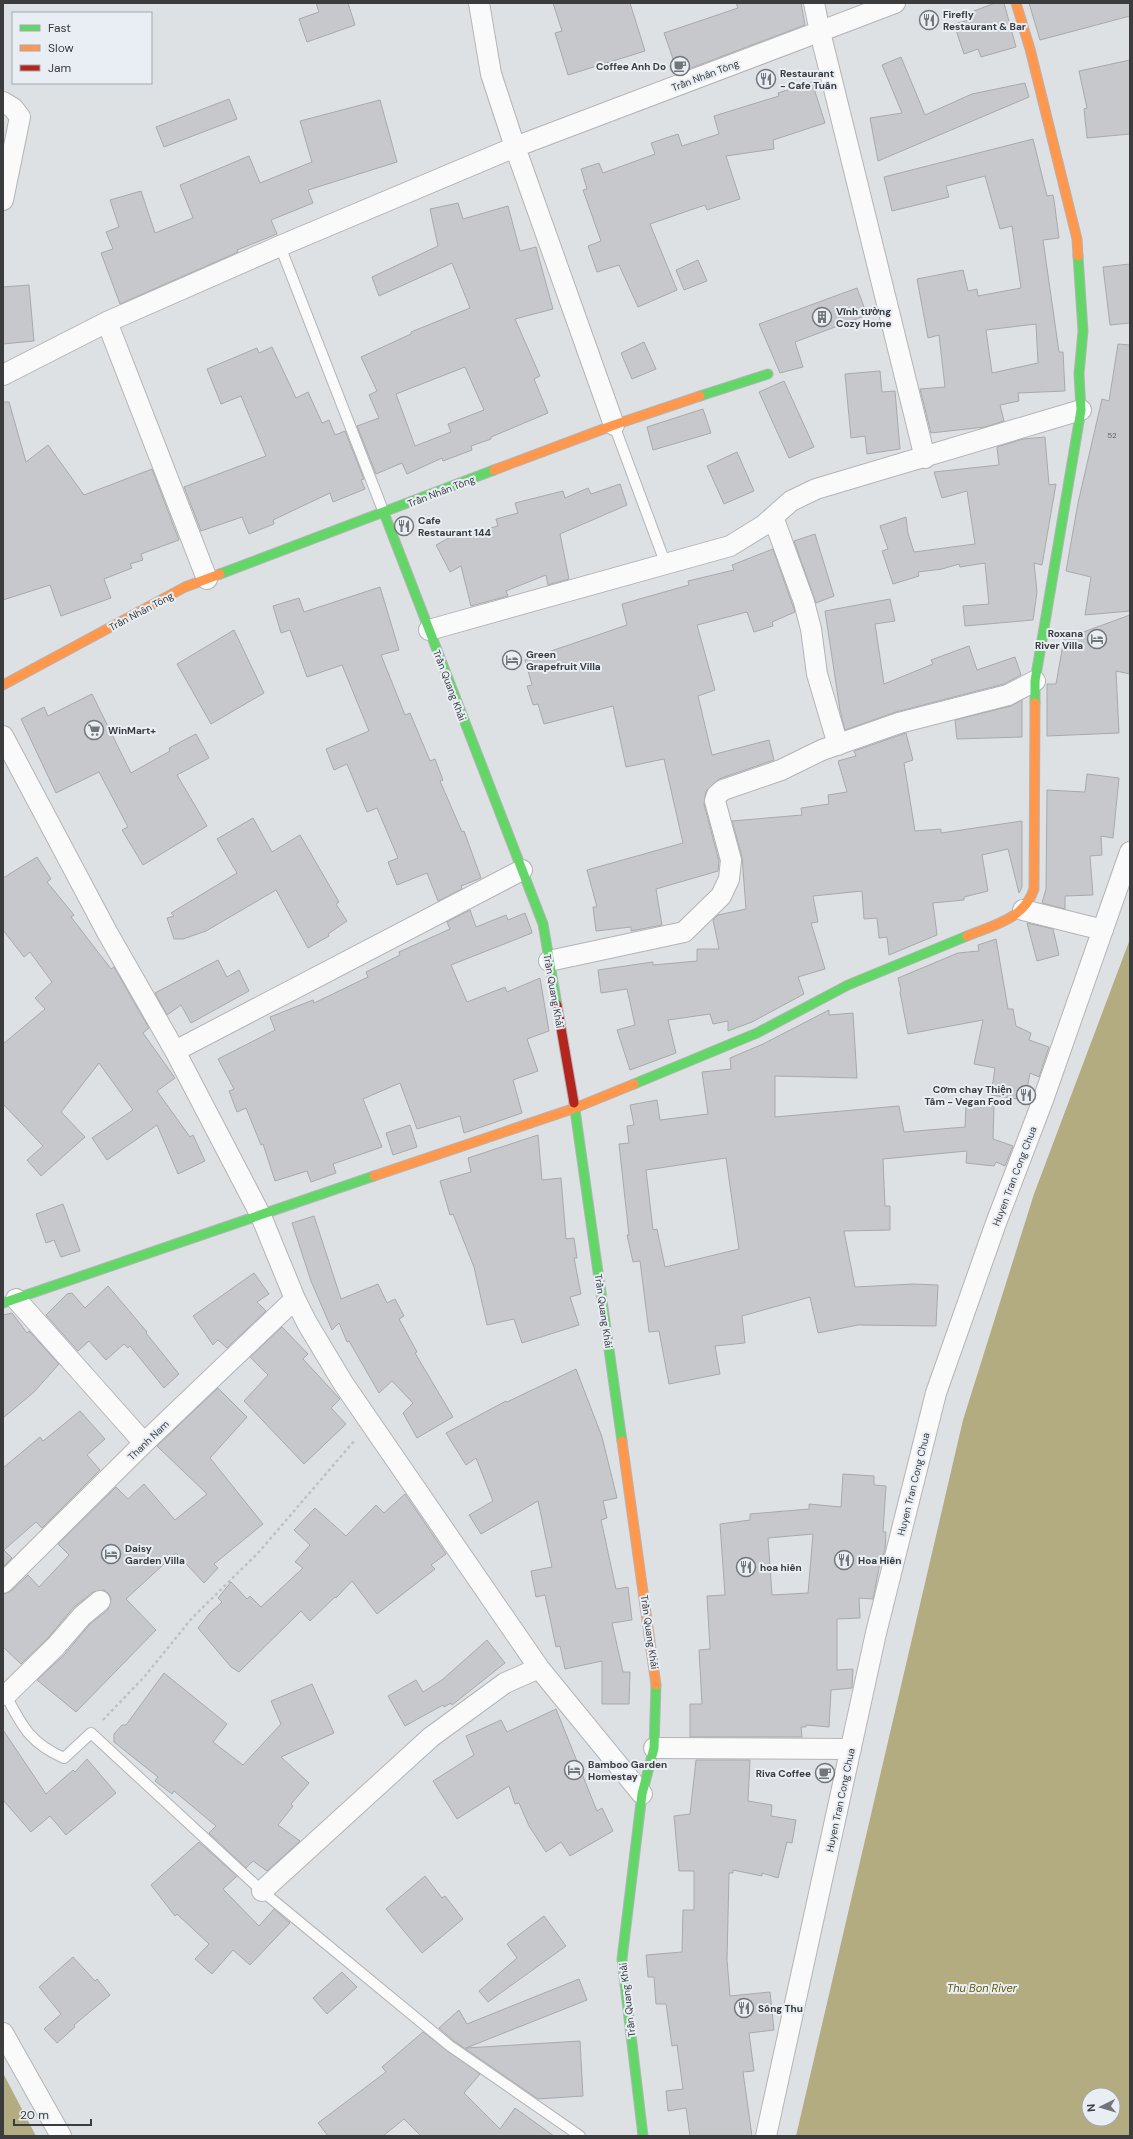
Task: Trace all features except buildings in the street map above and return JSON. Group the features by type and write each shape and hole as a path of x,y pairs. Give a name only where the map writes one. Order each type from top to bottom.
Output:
{"street":[{"path":"479,3 491,74 515,147 614,425"},
{"path":"814,3 925,458"},
{"name":"Trần Nhân Tông","path":"3,375 107,322 280,246 515,147 895,3"},
{"path":"144,1444 9,1301 575,1108 757,1033 848,985 1023,910 1030,903 1034,889 1035,682 1081,410 1080,374 1083,331 1078,239 1030,49 1016,3"},
{"path":"3,102 13,108 20,117 3,200"},
{"path":"107,322 207,579"},
{"name":"Trần Nhân Tông","path":"3,685 185,587 614,425 768,374"},
{"path":"429,630 730,546 773,517 791,501 816,489 925,458 1081,410"},
{"name":"Trần Quang Khải","path":"384,513 543,924 575,1108 656,1678 654,1748 642,1794 622,1959 643,2136"},
{"path":"773,517 804,602 811,629 817,674 838,745"},
{"path":"549,961 684,932 721,896 730,879 731,860 715,800 716,795 723,790 781,770 838,745 899,723 1008,696 1035,682"},
{"path":"3,736 107,932 176,1051 261,1216 296,1299 344,1383 539,1668 642,1794"},
{"name":"Huyen Tran Cong Chua","path":"766,2136 876,1633 936,1393 996,1223 1043,1100 1130,852"},
{"path":"176,1051 522,870"},
{"path":"1023,910 1103,930"},
{"name":"Thanh Nam","path":"3,1583 144,1444 296,1299"},
{"path":"4,1693 56,1646 82,1616 100,1601"},
{"path":"262,1891 431,1737 505,1683 539,1668"},
{"path":"654,1748 851,1749"},
{"path":"3,2033 61,2136"}],"lane":[{"path":"280,246 384,513"},
{"path":"614,425 666,565"},
{"path":"4,1693 24,1730 45,1750 64,1758 91,1733 262,1891 450,2046 580,2136"}],"path":[{"path":"91,1733 146,1676 192,1618 258,1553 370,1423"}],"water":[{"name":"Thu Bon River","path":"1130,939 1130,2136 796,2136 963,1420 1034,1194"},
{"path":"3,2073 36,2136 3,2136"}],"traffic: fast":[{"path":"1035,703 1035,681 1081,410 1079,374 1083,331 1078,256"},
{"path":"700,396 768,374"},
{"path":"220,574 494,470"},
{"path":"384,513 543,924 557,1005"},
{"path":"634,1084 757,1033 848,985 967,936"},
{"path":"574,1103 622,1441"},
{"path":"3,1303 374,1176"},
{"path":"643,2136 622,1959 642,1794 654,1748 656,1685"}],"traffic: slow":[{"path":"1016,3 1030,49 1077,239 1078,256"},
{"path":"494,470 614,425 700,396"},
{"path":"3,685 185,587 220,574"},
{"path":"967,936 1007,920 1016,914 1029,899 1034,889 1035,703"},
{"path":"374,1176 575,1108 634,1084"},
{"path":"622,1441 656,1685"}],"traffic: jam":[{"path":"557,1005 574,1103"}],"place":[{"name":"Firefly Restaurant & Bar","path":"929,20"},
{"name":"Coffee Anh Do","path":"680,66"},
{"name":"Restaurant - Cafe Tuân","path":"766,79"},
{"name":"Vĩnh tường Cozy Home","path":"822,317"},
{"name":"Cafe Restaurant 144","path":"404,526"},
{"name":"Roxana River Villa","path":"1097,639"},
{"name":"Green Grapefruit Villa","path":"512,660"},
{"name":"WinMart+","path":"94,730"},
{"name":"Cơm chay Thiện Tâm - Vegan Food","path":"1026,1095"},
{"name":"Daisy Garden Villa","path":"111,1554"},
{"name":"Hoa Hiên","path":"844,1560"},
{"name":"hoa hiên","path":"746,1567"},
{"name":"Bamboo Garden Homestay","path":"574,1770"},
{"name":"Riva Coffee","path":"825,1773"},
{"name":"Sông Thu","path":"744,2008"}]}
